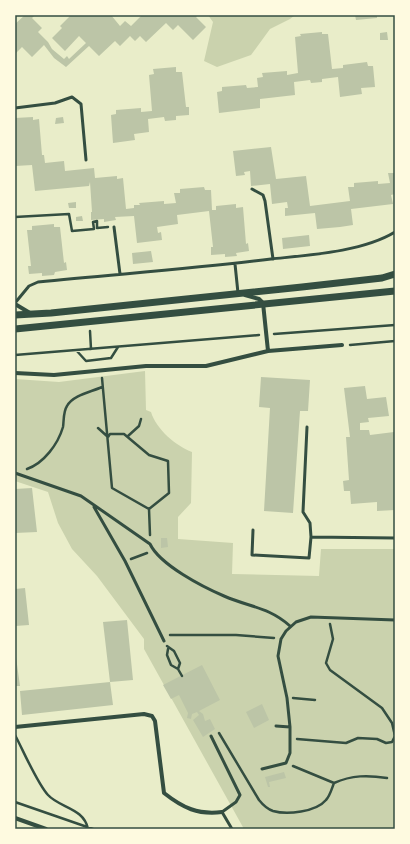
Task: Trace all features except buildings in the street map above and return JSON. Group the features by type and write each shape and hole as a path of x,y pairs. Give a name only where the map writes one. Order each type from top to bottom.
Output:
{"street":[{"path":"15,315 374,279 395,274"},
{"path":"15,330 263,303 395,291"},
{"path":"238,293 259,299 263,303 268,351"},
{"path":"15,303 32,314"},
{"path":"15,373 54,375 146,366 206,366 268,351 342,345"},
{"path":"15,727 144,714 152,716 155,720 164,794 187,809 211,814 222,812"},
{"path":"15,818 46,829"}],"lane":[{"path":"15,108 55,103 72,97 81,104 86,160"},
{"path":"252,188 262,195 266,201 273,259"},
{"path":"114,227 120,274"},
{"path":"15,303 29,286 38,282 235,264 332,252 379,239 395,232"},
{"path":"235,264 238,293"},
{"path":"253,530 252,556 309,558 311,537 310,523 303,512 307,427"},
{"path":"15,474 81,496 150,544 153,550 168,564 225,596 273,613 290,626"},
{"path":"93,505 125,561 164,641"},
{"path":"311,537 395,538"},
{"path":"262,769 286,763 290,753 290,727 287,698 278,656 281,639 290,626 296,622 311,617 395,620"},
{"path":"276,726 290,727"},
{"path":"211,736 240,795 236,802 222,812 232,829"}],"path":[{"path":"15,217 69,214 72,231 94,229 93,222 97,222 97,228"},
{"path":"15,355 395,325"},
{"path":"90,337 91,349"},
{"path":"342,345 395,341"},
{"path":"76,350 86,361 111,358 118,346"},
{"path":"102,379 112,488 149,509"},
{"path":"22,470 38,464 47,455 59,436 66,406 73,399 102,387"},
{"path":"128,436 140,426 141,419"},
{"path":"98,428 108,437"},
{"path":"108,437 110,434 124,434 149,455 168,461 170,493 149,509"},
{"path":"149,509 150,544"},
{"path":"125,561 153,550"},
{"path":"326,617 332,630 333,639 326,663"},
{"path":"162,635 236,635 281,639"},
{"path":"164,641 168,649 167,655 171,665 178,669 182,676"},
{"path":"168,649 174,651 177,656 180,663 178,669"},
{"path":"290,738 346,743 358,738 377,739 386,743 392,742 395,736 392,723 382,708 330,670 323,660"},
{"path":"287,698 315,700"},
{"path":"211,736 220,733 259,800 264,806 273,811 294,812 318,806 327,800 334,784 344,778 363,775 387,778"},
{"path":"15,735 47,794 55,802 76,810 88,828"},
{"path":"286,763 320,776 334,784"},
{"path":"15,802 93,829"}],"green space":[{"path":"208,15 295,15 270,29 251,55 217,67 204,61 213,22"},
{"path":"145,371 146,410 151,412 157,425 167,436 180,446 192,452 191,503 178,517 178,539 233,543 232,574 319,576 321,549 395,549 395,829 244,829 144,649 144,639 97,576 72,549 58,523 48,492 15,481 15,379 59,382"}]}
